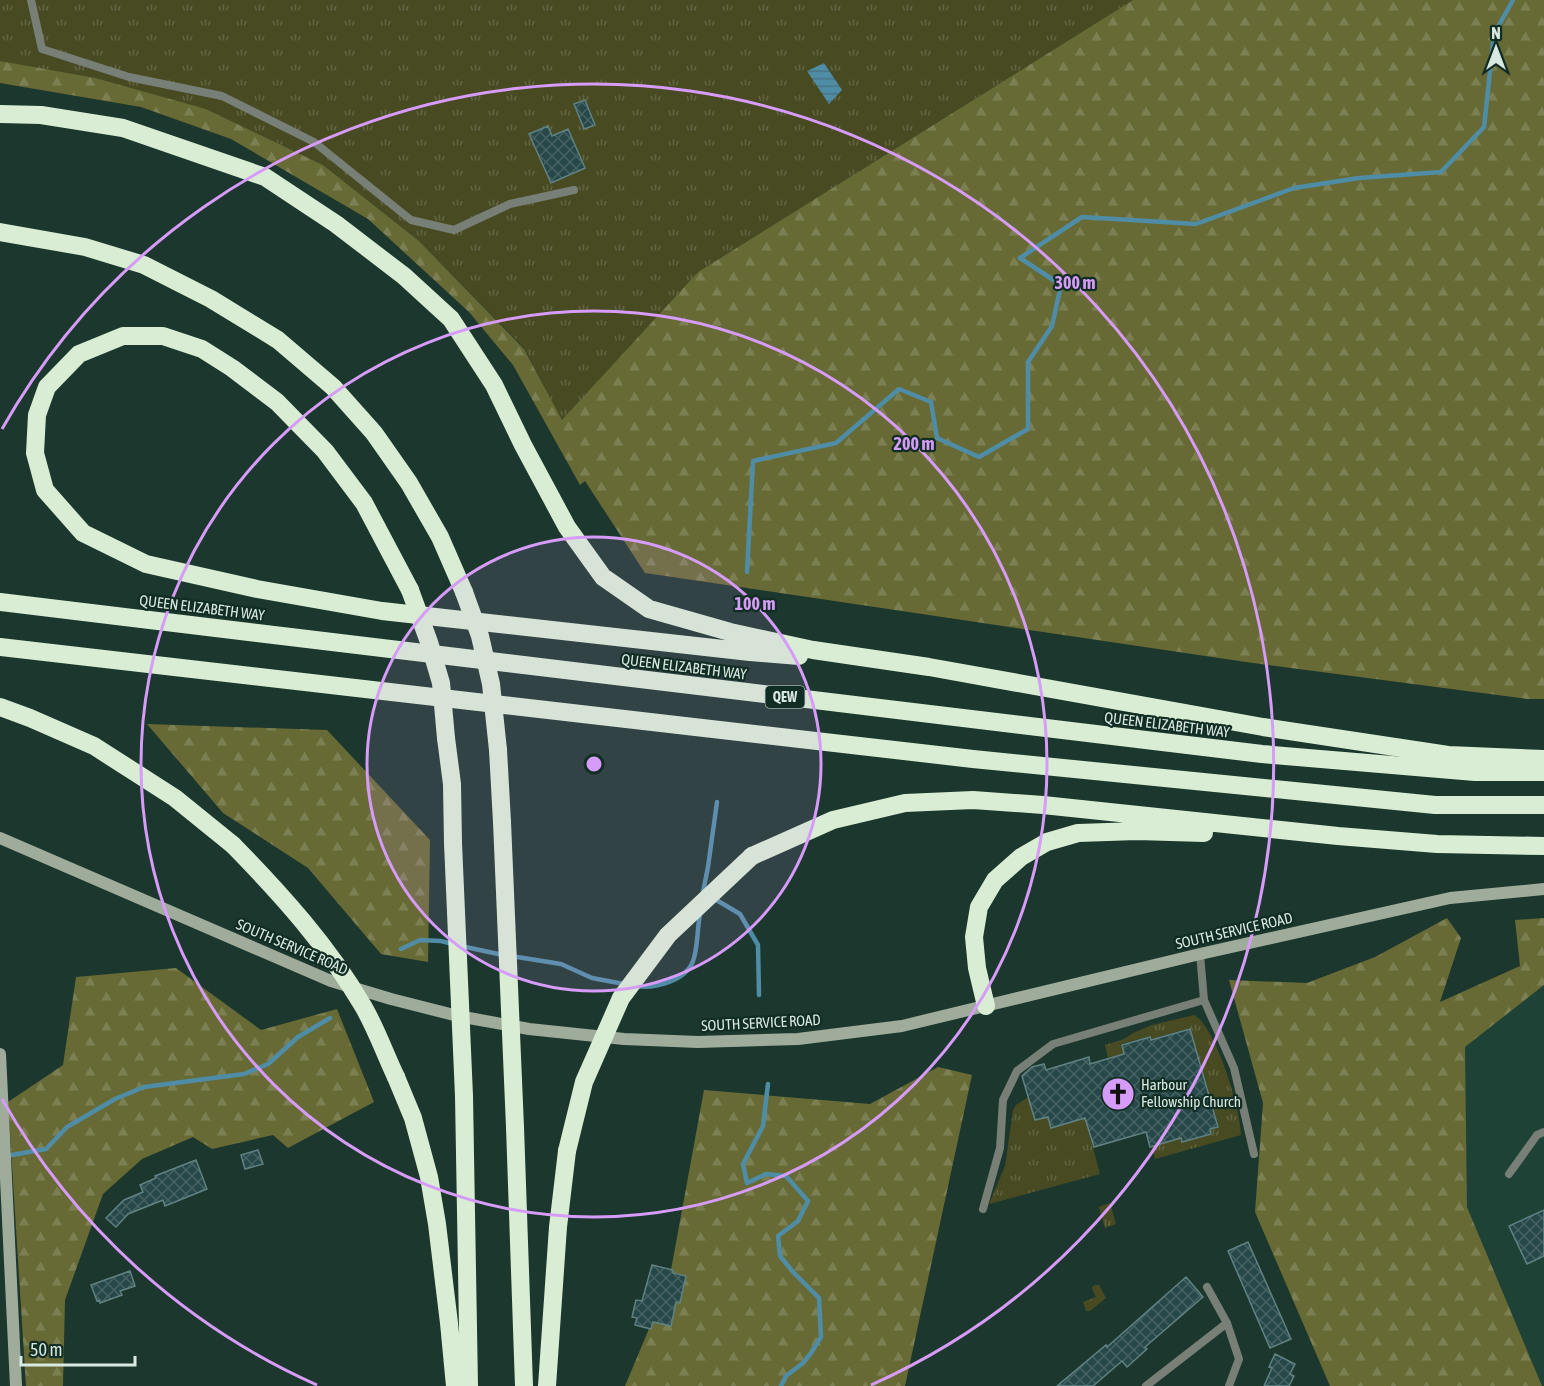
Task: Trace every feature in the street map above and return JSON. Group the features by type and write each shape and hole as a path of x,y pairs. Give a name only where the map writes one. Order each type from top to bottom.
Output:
{"highway":[{"path":"0,114 41,115 123,128 265,177 336,224 404,276 451,319 494,385 522,445 567,527 603,577 649,609 730,632 813,650 929,667 1263,727 1448,755 1544,759"},
{"path":"8,233 86,247 144,265 212,299 278,340 333,387 374,433 409,483 440,537 480,636 491,684 498,750 524,1386"},
{"path":"469,1386 464,1096 452,784 441,683 429,642 411,590 364,503 325,451 278,402 202,349 163,336 123,336 79,354 47,387 37,415 35,453 45,490 83,533 146,564 257,589 382,611 750,652 929,667"},
{"name":"QUEEN ELIZABETH WAY","path":"0,602 1262,754 1475,772 1544,772"},
{"path":"0,647 973,759 1435,805 1544,805"},
{"path":"0,707 94,746 175,798 233,845 278,891 326,950 363,1007 413,1118 429,1177 437,1224 455,1386"},
{"path":"547,1386 558,1227 567,1151 584,1082 621,998 668,935 752,856 833,820 905,803 973,800 1437,844 1544,846"},
{"path":"986,1006 977,968 974,937 980,907 995,880 1021,857 1047,842 1078,833 1137,831 1338,836"}],"main road":[{"name":"SOUTH SERVICE ROAD","path":"0,838 330,981 391,999 458,1016 529,1029 624,1039 698,1042 798,1039 902,1026 1200,954 1450,898 1544,889"},
{"path":"0,1054 16,1386"}],"lane":[{"path":"31,0 42,49 129,77 222,96 315,142 411,220 454,230 510,204 574,190"},
{"path":"1200,954 1204,1000 1234,1068 1254,1154"},
{"path":"983,1209 1000,1148 1003,1100 1017,1071 1053,1044 1204,1000"},
{"path":"1509,1174 1537,1135 1544,1132"},
{"path":"1207,1287 1227,1323 1239,1359 1229,1386"},
{"path":"1146,1386 1227,1323"}],"shaded area":[{"path":"1544,985 1544,1386 1542,1386 1467,1207 1465,1047"}],"green space":[{"path":"0,0 1133,0 698,272 562,421 524,348 419,241 323,165 206,109 0,61"},
{"path":"1133,0 1544,0 1544,699 1527,699 1246,662 645,573 585,481 580,485 513,365 469,312 368,219 231,139 141,107 0,83 0,61 95,78 206,109 323,165 419,241 524,349 562,420 698,272"},
{"path":"147,724 327,730 430,840 428,962 381,954 308,868 223,813"},
{"path":"1447,918 1461,938 1440,1002 1520,966 1515,920 1544,918 1544,985 1465,1047 1467,1207 1542,1386 1330,1386 1255,1212 1263,1103 1229,980 1307,983 1375,957"},
{"path":"176,968 261,1030 337,1009 374,1102 288,1148 273,1135 212,1149 193,1137 142,1159 103,1194 65,1300 63,1386 26,1386 8,1102 63,1065 76,977"},
{"path":"1194,1015 1202,1022 1219,1051 1237,1108 1241,1135 1155,1159 1152,1146 1181,1138 1182,1142 1211,1134 1210,1130 1219,1127 1190,1028 1151,1039 1150,1036 1121,1044 1124,1054 1108,1058 1105,1045 1124,1039 1152,1025"},
{"path":"938,1067 972,1075 905,1386 625,1386 669,1281 704,1090 870,1104"},
{"path":"1028,1097 1035,1120 1048,1117 1051,1128 1085,1118 1100,1174 989,1204 1005,1166 1013,1110 1016,1105"},
{"path":"1110,1203 1116,1224 1105,1228 1099,1207"},
{"path":"1095,1285 1099,1285 1106,1298 1090,1311 1086,1311 1083,1302 1096,1297 1092,1289"}],"water":[{"path":"824,63 842,90 829,104 807,71"}],"building":[{"path":"585,100 595,125 584,129 574,104"},
{"path":"548,126 552,136 568,129 585,168 551,183 529,134"},
{"name":"Harbour Fellowship Church","path":"1190,1029 1218,1127 1210,1129 1211,1134 1182,1142 1181,1138 1150,1147 1146,1132 1094,1147 1085,1118 1051,1128 1048,1117 1035,1120 1022,1076 1032,1067 1044,1064 1046,1070 1089,1057 1090,1064 1124,1054 1122,1045"},
{"path":"258,1150 263,1164 245,1169 241,1155"},
{"path":"196,1160 207,1189 165,1206 163,1200 128,1214 116,1227 106,1218 124,1200 143,1192 140,1185 156,1178 155,1176"},
{"path":"1544,1210 1544,1256 1527,1264 1509,1226"},
{"path":"1248,1242 1291,1339 1270,1348 1228,1251"},
{"path":"652,1265 686,1276 680,1303 676,1302 671,1326 653,1322 651,1329 635,1325 637,1318 632,1317 636,1300 642,1301"},
{"path":"130,1271 135,1286 120,1291 122,1295 100,1303 99,1300 97,1301 91,1285"},
{"path":"1186,1277 1203,1297 1145,1347 1147,1349 1127,1367 1122,1361 1093,1386 1057,1386 1106,1345 1107,1347"},
{"path":"1275,1354 1295,1364 1290,1374 1294,1376 1289,1386 1264,1386"}],"waterway":[{"path":"747,572 753,461 836,443 899,389 931,402 937,438 979,457 1028,429 1028,362 1052,326 1061,285 1020,258 1082,217 1196,224 1294,188 1359,178 1441,172 1484,127 1494,34 1513,0"},
{"path":"706,893 703,892 717,802"},
{"path":"713,898 740,914 758,945 759,995"},
{"path":"636,986 660,985 684,974 693,961 696,950 700,914"},
{"path":"401,949 420,940 453,944"},
{"path":"461,946 503,955"},
{"path":"511,956 561,964 592,978 624,984"},
{"path":"6,1156 46,1149 67,1127 115,1099 144,1087 244,1074 268,1064 298,1037 330,1018"},
{"path":"768,1084 763,1126 743,1164 747,1183 766,1174 786,1176 808,1201 798,1221 778,1236 780,1256 819,1298 821,1337 803,1363 786,1376 781,1386"}],"place":[{"name":"Harbour Fellowship Church","path":"1118,1094"}]}
